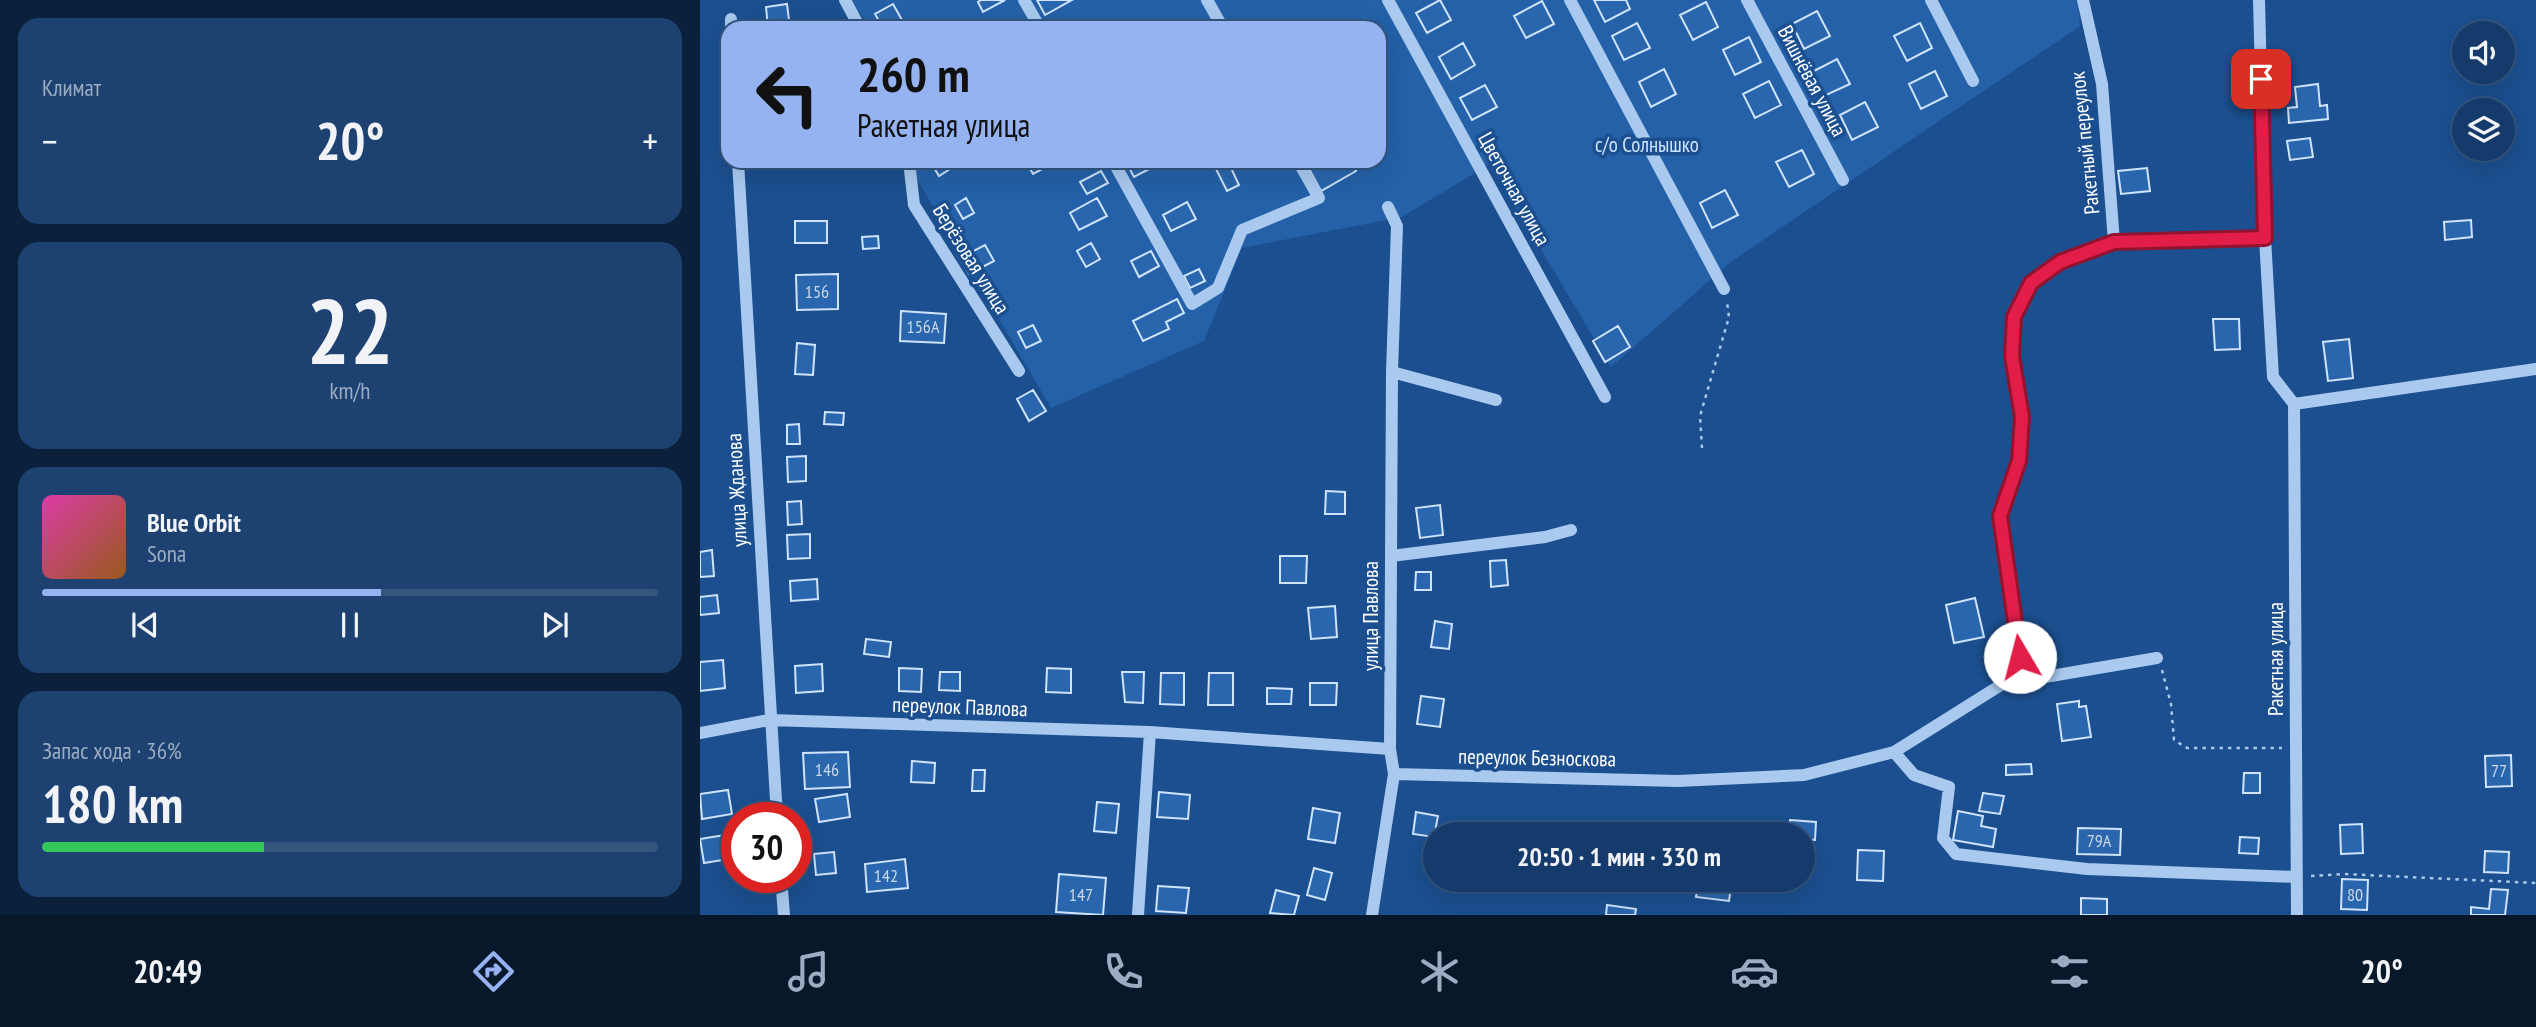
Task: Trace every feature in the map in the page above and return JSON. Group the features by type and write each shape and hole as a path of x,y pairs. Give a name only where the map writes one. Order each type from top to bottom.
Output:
{"street":[{"path":"845,0 856,21"},
{"path":"1024,0 1036,21"},
{"path":"1207,0 1219,21"},
{"name":"Цветочная улица","path":"1388,0 1605,397"},
{"path":"1570,0 1724,289"},
{"name":"Вишнёвая улица","path":"1747,0 1843,180"},
{"path":"1931,0 1973,81"},
{"name":"Ракетный переулок","path":"2083,0 2102,84 2114,242"},
{"path":"2259,0 2265,238 2273,377 2294,404 2536,369"},
{"name":"улица Жданова","path":"738,168 776,802"},
{"name":"Берёзовая улица","path":"910,168 914,205 1019,371"},
{"path":"1117,168 1192,304 1218,288 1241,230 1319,198 1302,168"},
{"name":"улица Павлова","path":"1372,915 1394,774 1390,749 1392,372 1397,226 1388,207"},
{"name":"Ракетный переулок","path":"2012,678 2020,657 2000,516 2019,461 2022,417 2012,356 2014,317 2031,283 2060,262 2114,242 2265,238"},
{"path":"1392,372 1496,400"},
{"name":"Ракетная улица","path":"2294,404 2297,915"},
{"path":"1391,556 1545,537 1571,530"},
{"path":"2157,658 2045,677 2012,678 1894,752 1914,775 1949,787 1943,838 1956,855 2087,869 2297,877"},
{"name":"переулок Павлова","path":"700,733 769,720 1150,732 1390,749"},
{"path":"1138,915 1150,732"},
{"name":"переулок Безноскова","path":"1394,774 1678,781 1804,775 1894,752"},
{"path":"782,893 784,915"}],"path":[{"path":"1702,448 1700,416 1729,317 1724,289"},
{"path":"2157,658 2166,680 2174,740 2187,748 2296,748"},
{"path":"2297,877 2344,874 2536,883"}],"green space":[{"name":"с/о Солнышко","path":"852,0 2078,0 2080,26 1732,261 1611,367 1490,164 1402,217 1242,248 1204,341 1051,408 917,179 916,168 1386,168 1386,21 865,21"}],"building":[{"path":"1005,0 983,12 978,2"},
{"path":"1037,0 1072,0 1045,15"},
{"path":"1440,0 1451,20 1427,33 1416,13"},
{"path":"1594,0 1626,0 1630,9 1605,22"},
{"path":"1542,1 1554,24 1526,38 1514,16"},
{"path":"1706,2 1718,27 1693,40 1680,15"},
{"path":"787,4 789,21 767,21 766,7"},
{"path":"893,4 902,20 879,21 875,14"},
{"path":"1817,11 1830,36 1804,49 1792,24"},
{"path":"1637,23 1650,48 1624,60 1612,36"},
{"path":"1920,23 1932,48 1907,61 1894,36"},
{"path":"1749,37 1761,62 1735,75 1723,50"},
{"path":"1463,43 1475,65 1451,79 1439,57"},
{"path":"1837,59 1850,84 1824,96 1812,72"},
{"path":"1664,69 1676,94 1651,107 1639,82"},
{"path":"1935,71 1947,96 1921,109 1909,84"},
{"path":"1769,81 1781,105 1755,118 1743,94"},
{"path":"2318,84 2320,106 2327,105 2328,119 2289,123 2288,108 2297,107 2295,87"},
{"path":"1485,85 1497,107 1472,120 1460,98"},
{"path":"1865,102 1878,127 1852,140 1840,115"},
{"path":"2310,138 2313,157 2290,160 2287,141"},
{"path":"1802,150 1814,174 1789,187 1776,162"},
{"path":"796,168 828,168 828,169"},
{"path":"934,168 949,168 950,169 939,176"},
{"path":"1030,168 1044,168 1033,174"},
{"path":"1129,168 1151,168 1134,177"},
{"path":"1216,168 1235,168 1232,170 1239,185 1227,191"},
{"path":"1309,168 1354,168 1356,171 1321,191"},
{"path":"2147,168 2150,191 2121,194 2118,171"},
{"path":"1101,171 1108,183 1087,194 1080,182"},
{"path":"1725,190 1738,215 1712,228 1700,203"},
{"path":"966,198 974,213 963,219 955,205"},
{"path":"1097,198 1107,216 1079,230 1070,213"},
{"path":"1187,202 1196,219 1171,231 1163,215"},
{"path":"2471,220 2472,237 2445,240 2444,222"},
{"path":"795,221 827,221 827,243 795,243"},
{"path":"878,236 879,248 863,249 862,237"},
{"path":"1091,243 1100,259 1086,267 1077,251"},
{"path":"985,245 994,261 969,274 960,258"},
{"path":"1151,251 1159,266 1139,277 1131,261"},
{"path":"1199,269 1205,281 1190,288 1184,276"},
{"path":"838,274 838,309 797,310 796,275"},
{"path":"1177,299 1184,313 1166,322 1169,329 1143,341 1133,321"},
{"path":"901,311 946,314 944,343 900,341"},
{"path":"2213,319 2239,319 2240,349 2215,350"},
{"path":"1033,325 1041,341 1026,348 1018,332"},
{"path":"1618,326 1630,347 1605,362 1593,341"},
{"path":"2349,339 2353,378 2328,381 2323,342"},
{"path":"797,343 815,345 813,375 795,374"},
{"path":"1033,390 1046,411 1029,421 1017,399"},
{"path":"825,412 844,413 843,425 824,424"},
{"path":"799,424 800,444 787,444 787,425"},
{"path":"806,456 806,481 788,482 787,457"},
{"path":"1326,491 1345,492 1345,514 1325,514"},
{"path":"801,501 802,524 788,525 787,502"},
{"path":"1440,505 1443,535 1420,538 1416,508"},
{"path":"810,534 810,558 788,559 787,535"},
{"path":"712,550 714,576 700,577 700,552"},
{"path":"1280,556 1307,556 1306,583 1280,583"},
{"path":"1506,560 1508,585 1491,587 1490,561"},
{"path":"1416,572 1431,572 1431,590 1415,590"},
{"path":"817,579 818,599 791,601 790,581"},
{"path":"717,595 719,613 700,615 700,597"},
{"path":"1975,598 1984,637 1954,643 1946,605"},
{"path":"1335,606 1337,637 1311,639 1308,608"},
{"path":"1435,621 1452,624 1449,649 1431,647"},
{"path":"866,639 891,642 889,657 864,654"},
{"path":"723,660 725,688 700,691 700,662"},
{"path":"822,664 823,691 796,693 795,666"},
{"path":"899,668 922,669 921,692 899,691"},
{"path":"1047,668 1071,669 1071,693 1046,692"},
{"path":"940,672 960,672 960,691 939,690"},
{"path":"1122,672 1144,672 1143,703 1125,702"},
{"path":"1161,673 1184,673 1184,705 1160,704"},
{"path":"1209,673 1233,673 1233,705 1208,705"},
{"path":"1310,683 1337,683 1336,705 1310,705"},
{"path":"1267,688 1292,689 1291,704 1267,704"},
{"path":"1421,696 1444,699 1440,727 1417,724"},
{"path":"2079,701 2079,707 2086,706 2091,737 2062,741 2057,704"},
{"path":"848,752 850,787 805,789 803,753"},
{"path":"2511,755 2512,786 2486,787 2485,756"},
{"path":"912,761 935,763 934,783 911,782"},
{"path":"2031,764 2032,774 2006,775 2006,765"},
{"path":"973,770 985,770 984,791 972,791"},
{"path":"2244,773 2260,773 2260,793 2243,793"},
{"path":"728,790 730,802 721,802 721,816 702,819 700,794"},
{"path":"1159,792 1190,795 1188,819 1157,817"},
{"path":"1983,793 2004,796 2000,814 1979,811"},
{"path":"847,794 850,817 819,822 815,799"},
{"path":"1097,802 1119,804 1116,833 1094,831"},
{"path":"1313,808 1340,813 1335,843 1308,839"},
{"path":"1958,811 1983,816 1981,826 1996,829 1993,847 1953,840"},
{"path":"1416,812 1438,816 1437,822 1423,822 1423,835 1413,834"},
{"path":"1790,820 1816,822 1815,840 1815,822"},
{"path":"2362,824 2363,853 2341,854 2340,825"},
{"path":"2078,828 2121,829 2120,855 2077,854"},
{"path":"721,836 721,860 704,863 700,839"},
{"path":"2240,837 2259,838 2258,854 2239,853"},
{"path":"1858,850 1884,851 1883,881 1857,880"},
{"path":"2485,851 2509,852 2508,873 2484,872"},
{"path":"834,852 836,873 816,875 814,854"},
{"path":"905,859 908,888 867,892 865,864"},
{"path":"1314,868 1332,873 1325,900 1307,895"},
{"path":"1059,874 1106,878 1103,915 1056,912"},
{"path":"2342,879 2368,880 2367,910 2341,909"},
{"path":"1158,886 1189,888 1186,913 1156,911"},
{"path":"2491,889 2508,890 2505,915 2471,915 2471,907 2489,909"},
{"path":"1276,890 1299,896 1294,915 1270,913"},
{"path":"1697,892 1730,892 1729,901 1696,897"},
{"path":"2081,898 2107,899 2107,915 2081,915"},
{"path":"1607,905 1636,909 1635,915 1606,915"}],"route":[{"path":"2020,657 2000,516 2019,461 2022,417 2012,356 2014,317 2031,283 2060,262 2114,242 2265,238 2261,79"}]}
